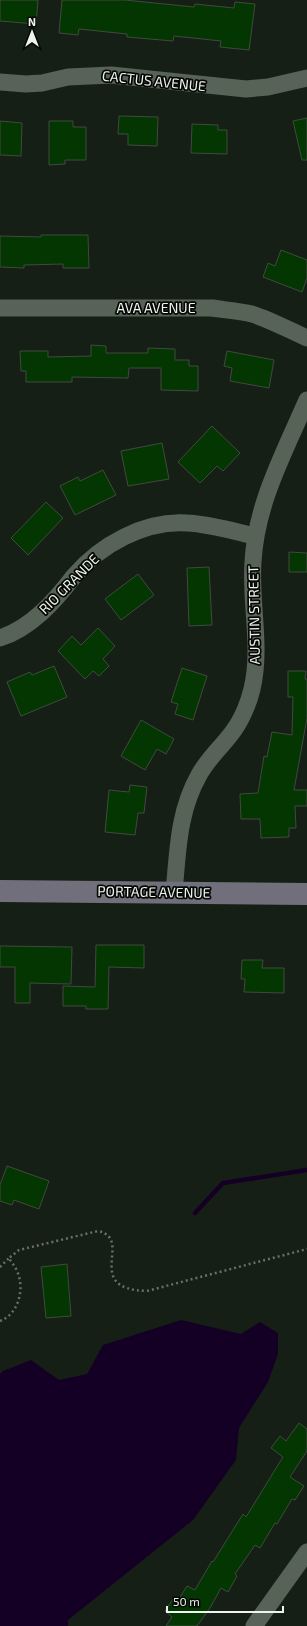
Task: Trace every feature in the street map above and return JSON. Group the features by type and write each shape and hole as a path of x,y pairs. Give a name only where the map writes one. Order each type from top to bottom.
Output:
{"street":[{"name":"CACTUS AVENUE","path":"0,82 26,84 42,83 68,77 111,75 246,89 268,87 307,78"},
{"name":"AVA AVENUE","path":"0,308 212,308 253,314 307,338"},
{"name":"AUSTIN STREET","path":"174,892 182,814 189,795 203,769 214,753 234,730 252,690 256,666 253,570 256,536 263,505 272,479 307,400"},
{"name":"RIO GRANDE","path":"0,638 29,623 56,599 79,571 96,555 116,541 139,531 165,524 186,522 209,525 256,536"},
{"name":"PORTAGE AVENUE","path":"0,891 307,894"},
{"path":"254,1626 307,1552"}],"path":[{"path":"0,1267 8,1258 19,1250 98,1231 106,1233 111,1238 113,1248 111,1262 113,1278 123,1287 134,1290 147,1290 307,1249"},
{"path":"0,1321 5,1319 15,1309 21,1295 21,1282 17,1270 8,1258"}],"shaded area":[{"path":"181,1320 241,1334 260,1322 278,1333 278,1354 268,1382 239,1428 236,1460 193,1520 68,1620 68,1626 0,1626 0,1374 3,1371 31,1360 59,1380 87,1374 103,1345"}],"building":[{"path":"0,0 38,0 36,24 0,21"},
{"path":"62,0 125,0 194,7 195,4 234,8 235,2 255,4 249,50 220,47 221,41 174,36 173,41 127,37 127,34 79,29 78,35 59,33"},
{"path":"119,116 158,117 157,146 128,145 128,134 118,134"},
{"path":"307,118 307,160 302,160 293,121"},
{"path":"0,121 22,123 21,156 0,155"},
{"path":"49,121 73,121 73,127 86,127 86,160 65,160 65,164 49,165"},
{"path":"192,124 218,125 218,130 227,130 227,154 191,153"},
{"path":"41,235 88,235 89,268 63,268 63,264 24,265 24,268 0,267 0,236 41,237"},
{"path":"281,250 307,260 307,278 302,292 263,277 268,263 275,266"},
{"path":"91,345 106,346 106,353 148,353 148,348 175,349 175,360 189,360 189,366 198,366 198,391 161,390 161,368 129,368 128,378 72,377 72,382 26,382 26,371 21,371 20,351 48,351 48,357 91,356"},
{"path":"227,351 274,360 269,388 230,381 232,368 224,366"},
{"path":"212,426 240,453 223,471 217,466 200,483 178,462"},
{"path":"162,443 169,479 128,486 121,451"},
{"path":"103,470 116,495 75,515 60,486 78,477 80,481"},
{"path":"46,502 63,518 28,555 11,538"},
{"path":"289,552 307,553 307,572 289,572"},
{"path":"209,567 212,625 189,626 187,568"},
{"path":"138,574 154,595 121,620 105,599"},
{"path":"98,628 115,646 103,659 109,666 99,676 93,671 85,679 58,651 72,636 81,645"},
{"path":"54,666 67,697 21,716 7,682 30,672 32,675"},
{"path":"182,668 207,676 193,720 175,714 178,704 171,702"},
{"path":"288,671 306,671 307,718 294,790 307,790 307,806 295,806 296,828 289,828 289,837 261,838 260,819 241,819 240,794 258,793 264,756 267,757 272,732 292,735 293,697 288,697"},
{"path":"141,720 174,739 166,754 157,749 145,770 121,756"},
{"path":"130,785 147,787 144,813 138,813 135,835 105,832 109,790 129,792"},
{"path":"96,945 144,945 144,968 109,967 108,1009 86,1009 86,1006 63,1006 63,986 95,987"},
{"path":"0,946 72,947 71,984 30,983 30,1003 15,1003 15,967 0,967"},
{"path":"242,960 263,960 262,968 284,968 284,993 244,992 245,979 241,979"},
{"path":"7,1166 49,1181 39,1209 14,1200 12,1205 0,1201 0,1185"},
{"path":"67,1264 71,1316 46,1318 41,1267"},
{"path":"299,1423 307,1429 307,1451 290,1477 304,1486 295,1500 292,1499 260,1548 255,1545 235,1574 237,1576 228,1592 221,1588 210,1608 197,1626 166,1626 172,1617 165,1611 173,1599 177,1602 187,1586 195,1590 243,1514 246,1517 283,1457 271,1448 280,1436 286,1441"}],"waterway":[{"path":"195,1213 223,1183 307,1170"}]}
